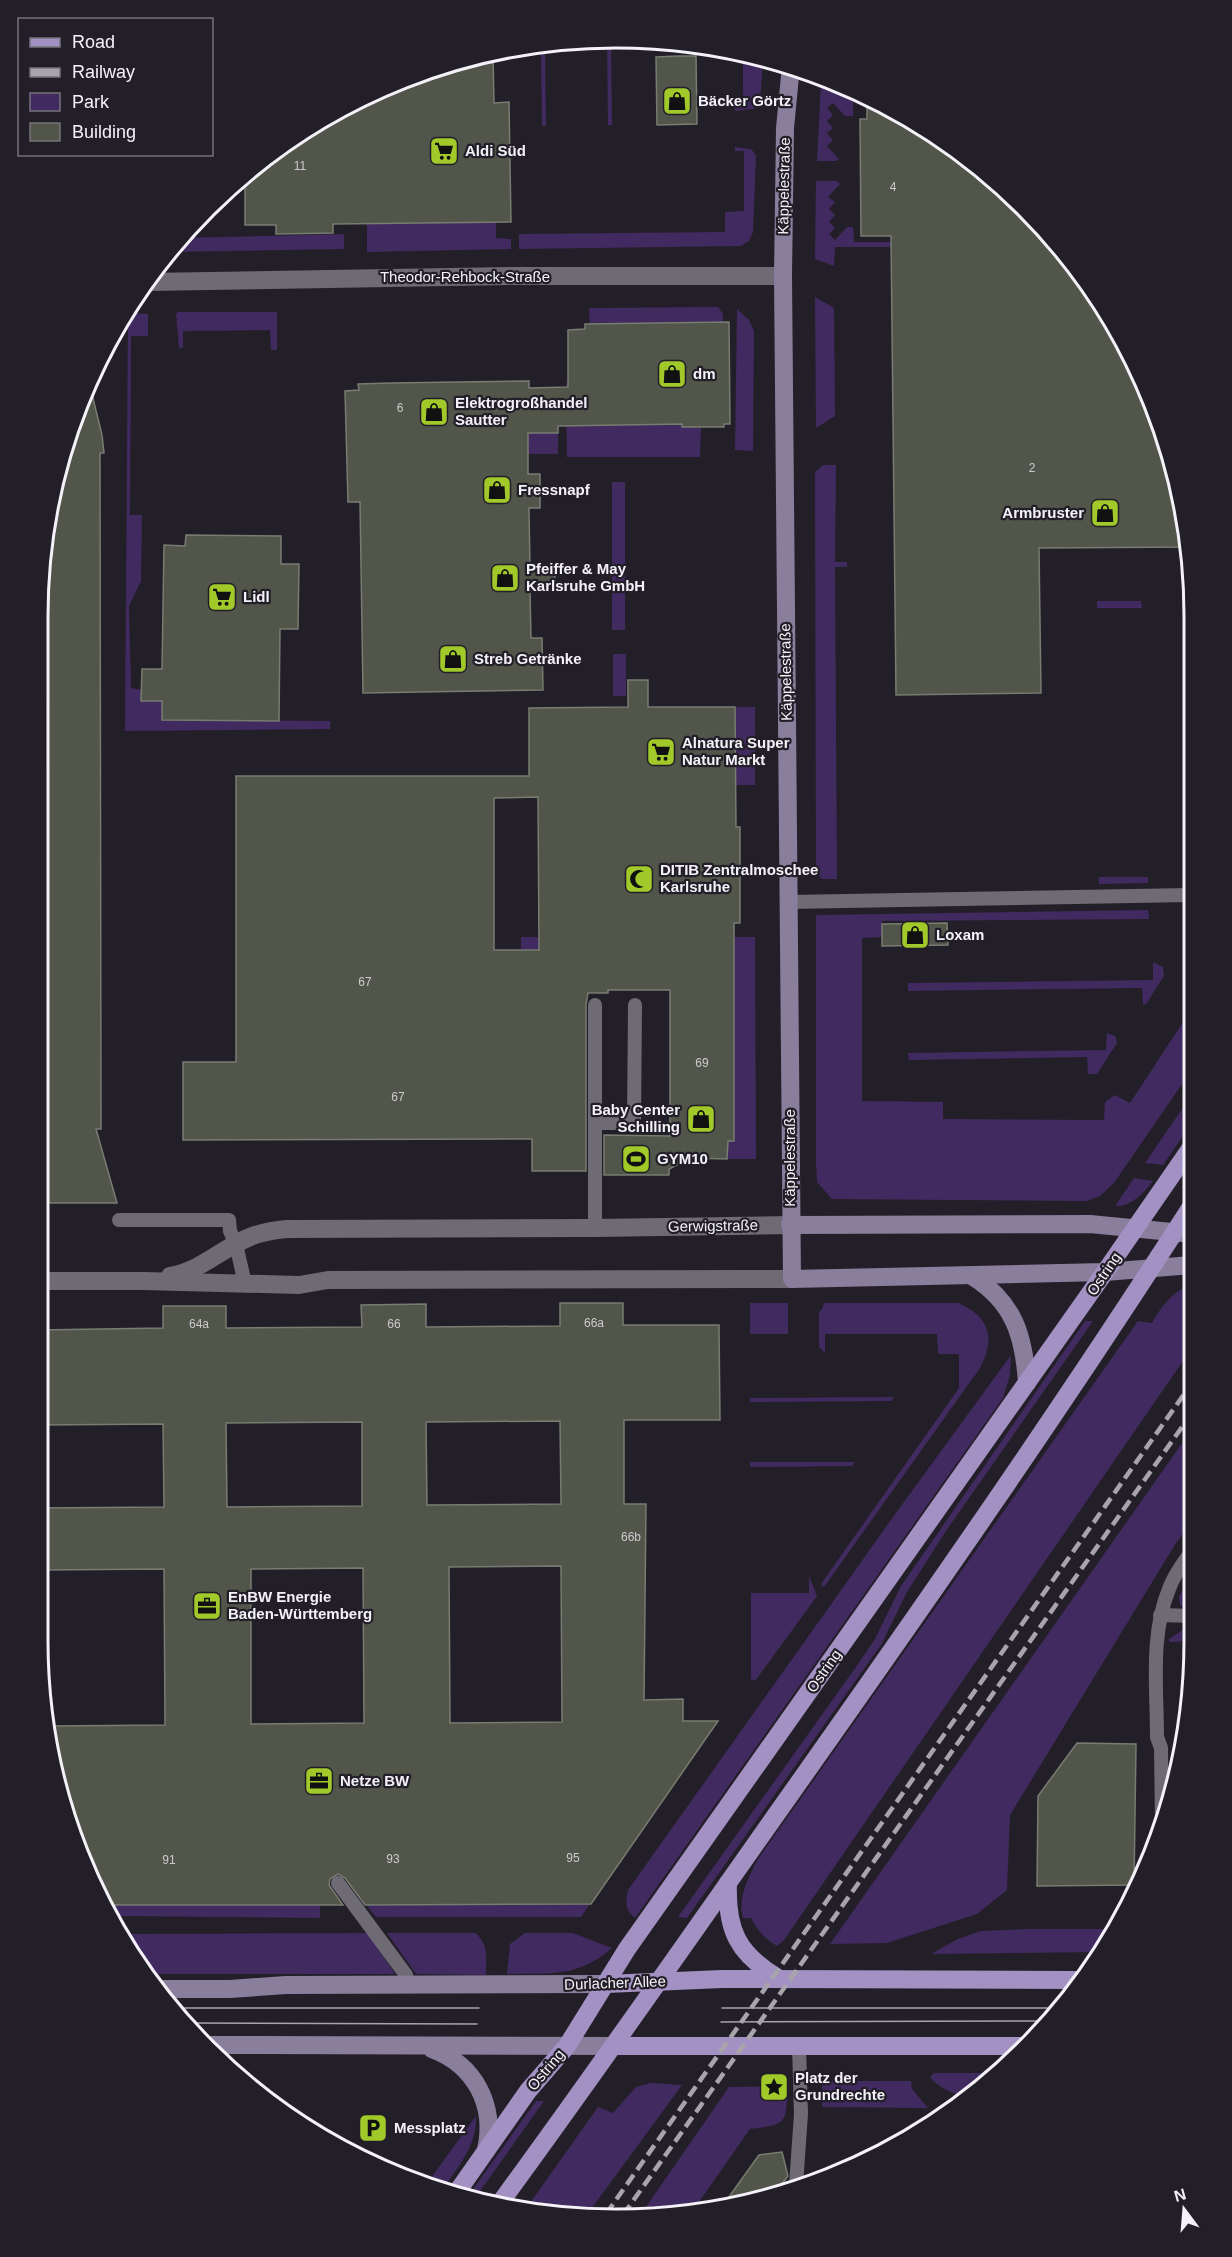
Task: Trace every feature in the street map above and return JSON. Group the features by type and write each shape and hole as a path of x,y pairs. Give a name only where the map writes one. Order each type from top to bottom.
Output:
{"main road":[{"name":"Ostring","path":"460,2187 528,2091 567,2046 627,1949 1106,1272 1184,1158"},
{"path":"504,2198 919,1613 1151,1269 1184,1216"},
{"path":"728,1883 729,1917 739,1941 749,1958 779,1979"},
{"name":"Durlacher Allee","path":"606,1984 779,1979 1072,1980"},
{"path":"613,2046 1015,2046"}],"street":[{"name":"Käppelestraße","path":"790,75 785,128 783,276 792,1279"},
{"name":"Theodor-Rehbock-Straße","path":"160,277 783,276"},
{"name":"Gerwigstraße","path":"144,1281 183,1274 198,1268 236,1244 262,1233 287,1229 1090,1224 1184,1234"},
{"name":"Gerwigstraße","path":"48,1281 299,1285 328,1280 792,1279 1106,1272 1184,1266"},
{"path":"972,1276 987,1285 1010,1313 1023,1346 1027,1383"},
{"name":"Durlacher Allee","path":"167,1989 230,1989 286,1985 606,1984"},
{"path":"216,2045 613,2046"},
{"path":"428,2047 455,2060 476,2081 488,2108 489,2136 486,2150"}],"lane":[{"path":"788,902 1184,895"},
{"path":"595,1005 595,1228"},
{"path":"595,1123 634,1123 635,1005"},
{"path":"119,1220 229,1220 245,1284"},
{"path":"1162,1799 1161,1748 1157,1737 1156,1642 1160,1615 1175,1575 1184,1562"},
{"path":"1160,1615 1184,1616"},
{"path":"338,1883 406,1975 409,1985"},
{"path":"796,2180 801,2114 799,2046"}],"green space":[{"path":"607,48 611,48 612,125 608,125"},
{"path":"541,53 545,53 546,126 542,126"},
{"path":"743,63 762,67 760,104 753,109 735,111 735,107 743,107"},
{"path":"821,86 853,100 853,116 845,116 833,103 827,108 833,115 827,121 833,128 827,133 833,140 827,146 839,159 817,161"},
{"path":"375,102 496,222 496,238 511,239 511,249 367,252 367,106"},
{"path":"735,147 751,149 756,155 753,232 749,241 741,246 519,249 519,234 725,232 725,212 744,211 744,151 735,151"},
{"path":"816,181 837,181 840,184 828,197 835,202 829,209 835,215 829,222 835,228 829,234 835,240 847,227 853,227 854,242 969,247 835,247 834,266 815,259"},
{"path":"344,234 344,249 180,252 192,238"},
{"path":"815,297 834,308 835,416 816,428"},
{"path":"718,307 723,314 723,328 590,329 589,308"},
{"path":"737,309 749,320 754,331 753,451 735,450"},
{"path":"178,312 277,312 277,350 271,350 270,330 183,331 183,348 179,348 176,314"},
{"path":"136,313 148,314 148,336 131,336 130,515 142,515 141,581 129,606 131,688 142,690 141,701 162,701 162,720 330,721 330,729 125,731 128,326"},
{"path":"578,382 682,419 682,427 701,427 700,457 567,457 566,383"},
{"path":"528,433 558,433 558,454 528,454"},
{"path":"823,465 836,465 835,562 847,562 847,567 835,567 837,879 822,879 816,873 815,472"},
{"path":"612,482 625,482 625,630 612,630"},
{"path":"1097,601 1141,601 1142,608 1097,608"},
{"path":"613,654 626,654 626,696 613,696"},
{"path":"735,707 755,707 755,785 735,785"},
{"path":"1099,877 1148,877 1148,883 1099,884"},
{"path":"1148,910 1149,919 882,921 882,937 862,938 862,1101 943,1102 943,1119 1104,1120 1105,1102 1115,1095 1130,1103 1184,1021 1184,1081 1114,1183 1100,1196 1086,1201 832,1199 817,1182 816,915"},
{"path":"521,937 755,937 756,1159 727,1159 728,1141 734,1141 734,945 695,945 694,950 532,950 521,1110"},
{"path":"1153,962 1163,967 1164,976 1146,1004 1143,1005 1142,988 908,991 908,983 1153,980"},
{"path":"1107,1033 1115,1036 1117,1043 1097,1074 1088,1074 1087,1057 909,1060 908,1053 1106,1050"},
{"path":"1184,1106 1184,1134 1163,1165 1145,1163"},
{"path":"1134,1178 1153,1181 1132,1202 1115,1206"},
{"path":"1184,1288 1184,1360 784,1940 777,1946 762,1934 751,1918 743,1918 743,1895 758,1859 1138,1321 1152,1323 1164,1305"},
{"path":"750,1303 788,1303 788,1334 750,1334"},
{"path":"824,1303 958,1303 977,1315 983,1322 989,1338 980,1368 824,1587 821,1584 959,1388 959,1354 938,1354 937,1334 825,1334 825,1353 819,1347 819,1312"},
{"path":"1085,1321 1093,1321 946,1531 907,1592 881,1645 687,1918 678,1917 858,1664 875,1639 901,1586"},
{"path":"1011,1355 1010,1375 1003,1398 635,1918 627,1906 628,1890"},
{"path":"894,1397 891,1401 750,1402 750,1398"},
{"path":"1184,1440 1184,1532 1010,1815 1007,1890 977,1914 887,1943 830,1944"},
{"path":"750,1462 855,1462 852,1466 750,1467"},
{"path":"809,1576 817,1596 755,1681 751,1679 751,1593 809,1593"},
{"path":"1184,1588 1184,1608 1180,1605 1179,1597"},
{"path":"1184,1629 1184,1641 1169,1642 1169,1639"},
{"path":"112,1902 320,1903 320,1918 119,1916"},
{"path":"364,1902 591,1902 581,1917 376,1917"},
{"path":"1106,1929 1091,1952 931,1954 958,1939 981,1931"},
{"path":"368,1933 395,1974 156,1974 130,1934"},
{"path":"387,1933 475,1933 485,1947 486,1975 416,1974"},
{"path":"525,1933 573,1933 612,1948 587,1965 563,1972 507,1974 510,1944"},
{"path":"934,2073 985,2073 959,2094 942,2088 930,2077"},
{"path":"822,2081 911,2081 912,2089 928,2108 822,2107"},
{"path":"651,2083 682,2085 592,2208 531,2202 598,2107 613,2113 636,2087"},
{"path":"787,2086 785,2115 782,2120 771,2126 750,2129 698,2203 645,2208 729,2087"},
{"path":"536,2101 544,2101 479,2192 472,2191"},
{"path":"476,2116 476,2127 470,2146 447,2183 431,2178"}],"building":[{"path":"696,56 697,124 657,125 656,57"},
{"name":"Aldi Süd","path":"493,62 494,103 509,102 511,222 333,224 333,233 276,234 276,225 245,225 245,186 300,144 332,124 399,91 433,78"},
{"path":"867,107 932,144 991,189 1043,241 1067,270 1108,332 1141,399 1165,469 1180,547 1039,548 1041,693 896,695 891,236 861,236 860,119 867,119"},
{"path":"729,322 730,424 724,424 724,427 682,427 682,424 558,426 558,433 528,433 528,474 540,474 540,508 529,508 530,570 555,569 555,591 530,591 531,638 542,638 543,690 363,693 360,502 348,502 345,391 359,390 358,384 391,383 529,381 529,388 568,387 568,330 585,329 585,324"},
{"path":"92,396 104,453 100,453 101,1129 96,1129 117,1203 48,1203 49,579 59,505 67,469"},
{"name":"Lidl","path":"186,535 281,536 281,564 299,564 298,629 280,629 279,721 162,720 162,701 141,701 142,669 162,669 164,545 185,546"},
{"path":"628,680 648,680 648,707 735,707 736,827 740,827 740,923 734,923 734,1141 728,1141 727,1159 690,1158 669,1169 669,1175 604,1175 604,1135 670,1136 670,990 608,990 608,993 588,993 586,1005 586,1171 532,1171 532,1139 183,1140 183,1062 236,1062 236,776 529,776 529,708 628,707","holes":["538,797 539,950 494,950 494,798"]},
{"path":"947,923 948,945 882,946 882,924"},
{"name":"EnBW Energie Baden-Württemberg","path":"560,1303 623,1303 623,1325 719,1325 720,1420 624,1420 624,1504 646,1504 644,1700 683,1699 683,1721 718,1721 591,1904 365,1905 345,1878 338,1874 330,1879 329,1885 343,1905 114,1905 91,1858 78,1824 67,1788 55,1726 165,1725 164,1569 48,1570 48,1508 164,1507 163,1424 48,1425 48,1330 163,1328 163,1306 226,1306 226,1328 362,1327 361,1305 426,1304 426,1327 560,1326","holes":["560,1421 561,1504 427,1505 426,1422","362,1422 362,1506 227,1507 226,1423","561,1566 562,1722 450,1723 449,1567","363,1568 364,1723 251,1724 251,1569"]},
{"path":"1077,1743 1136,1744 1134,1872 1128,1885 1037,1886 1038,1796"},
{"path":"782,2152 788,2176 782,2184 728,2198 759,2155"}],"tram line":[{"path":"182,2008 479,2008"},
{"path":"722,2008 1050,2008"},
{"path":"721,2022 1038,2021"},
{"path":"196,2023 477,2024"}],"railway":[{"path":"610,2209 1184,1394"},
{"path":"627,2209 1184,1424"}],"place":[{"name":"Bäcker Görtz","path":"677,101"},
{"name":"Aldi Süd","path":"444,151"},
{"name":"dm","path":"672,374"},
{"name":"Elektrogroßhandel Sautter","path":"434,412"},
{"name":"Fressnapf","path":"497,490"},
{"name":"Armbruster","path":"1105,513"},
{"name":"Pfeiffer & May Karlsruhe GmbH","path":"505,578"},
{"name":"Lidl","path":"222,597"},
{"name":"Streb Getränke","path":"453,659"},
{"name":"Alnatura Super Natur Markt","path":"661,752"},
{"name":"DITIB Zentralmoschee Karlsruhe","path":"639,879"},
{"name":"Loxam","path":"915,935"},
{"name":"Baby Center Schilling","path":"701,1119"},
{"name":"GYM10","path":"636,1159"},
{"name":"EnBW Energie Baden-Württemberg","path":"207,1606"},
{"name":"Netze BW","path":"319,1781"},
{"name":"Platz der Grundrechte","path":"774,2087"},
{"name":"Messplatz","path":"373,2128"}]}
